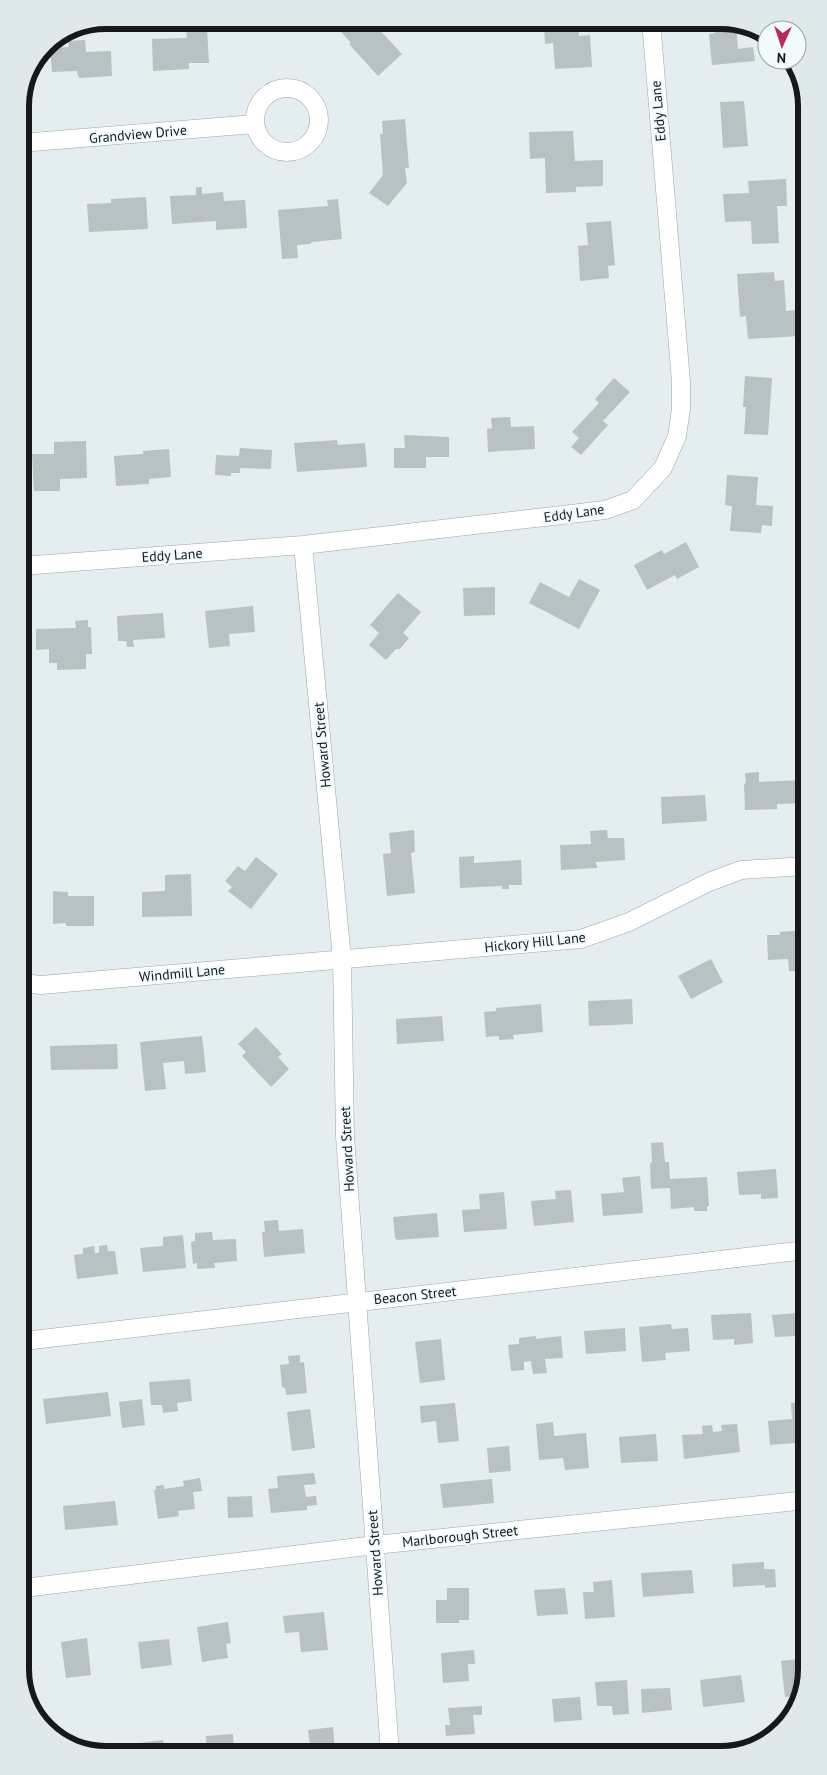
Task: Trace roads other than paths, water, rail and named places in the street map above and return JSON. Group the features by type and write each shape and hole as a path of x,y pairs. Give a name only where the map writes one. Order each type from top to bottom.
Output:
{"street":[{"name":"Eddy Lane","path":"29,565 303,545 605,510 634,500 662,468 677,436 681,410 652,29"},
{"name":"Grandview Drive","path":"29,142 255,124"},
{"name":"Howard Street","path":"303,545 342,959 345,1136 389,1746"},
{"name":"Hickory Hill Lane","path":"342,959 581,940 629,922 708,882 741,870 798,866"},
{"name":"Windmill Lane","path":"29,984 41,985 342,959"},
{"name":"Beacon Street","path":"29,1340 798,1251"},
{"name":"Marlborough Street","path":"29,1587 375,1545 798,1501"}]}
